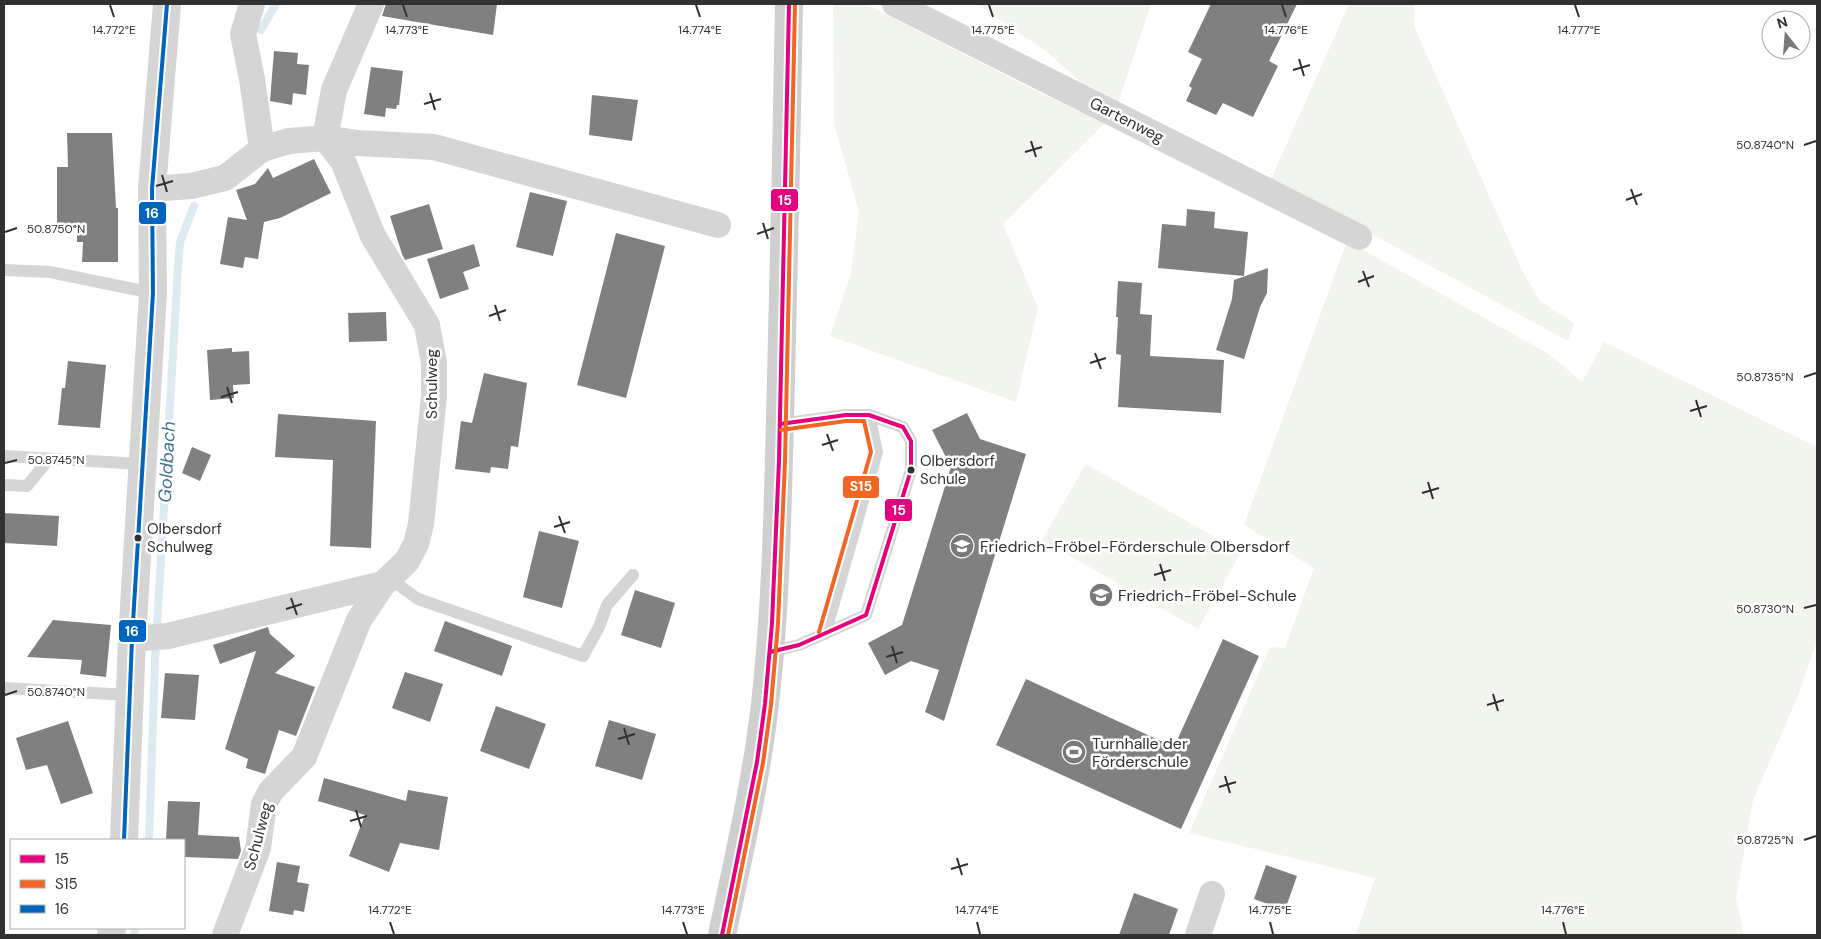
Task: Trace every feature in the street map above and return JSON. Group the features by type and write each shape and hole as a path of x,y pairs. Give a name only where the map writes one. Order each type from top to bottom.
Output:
{"main road":[{"path":"722,935 750,801 770,652 780,424 789,4"}],"street":[{"path":"124,839 132,639 153,293 152,189 167,4"},
{"path":"252,4 242,34 252,79 262,149"},
{"path":"325,138 334,90 371,4"},
{"name":"Gartenweg","path":"895,4 1359,237"},
{"path":"152,189 191,186 226,178 262,149 289,141 325,138 357,143 434,147 718,225"},
{"name":"Schulweg","path":"224,935 258,848 264,804 271,791 304,757 359,620 386,581 407,561 416,544 421,524 434,396 432,344 427,325 373,236 344,161 325,138"},
{"name":"Schulweg","path":"132,639 168,636 386,581"},
{"path":"1198,935 1212,894"}],"lane":[{"path":"4,270 50,272 153,293"},
{"path":"770,652 825,634 866,615 911,470 911,441 903,427 869,415 846,415 780,424"},
{"path":"825,634 878,452 869,415"},
{"path":"4,456 142,464"},
{"path":"4,485 27,486 50,459"},
{"path":"386,581 418,599 583,656 599,627 607,605 633,576"},
{"path":"4,688 130,694"}],"shaded area":[{"path":"833,4 866,4 1032,89 1105,123 1003,224 1038,308 1016,402 830,336 851,273 859,212 834,123"},
{"path":"977,4 1151,4 1115,112 1047,52"},
{"path":"1349,4 1415,4 1414,26 1522,270 1540,301 1574,323 1568,341 1271,179"},
{"path":"1347,241 1549,354 1582,382 1604,342 1817,447 1817,641 1797,698 1753,800 1736,898 1744,935 1356,935 1375,878 1189,833 1270,647 1285,648 1314,568 1244,525"},
{"path":"1086,464 1241,552 1198,629 1042,540"}],"building":[{"path":"386,4 497,4 493,35 382,16"},
{"path":"1211,4 1297,4 1269,61 1278,66 1253,117 1223,103 1216,115 1186,101 1192,88 1189,86 1202,59 1188,52"},
{"path":"274,51 298,53 297,64 309,65 306,95 293,93 292,105 270,101"},
{"path":"371,67 403,71 399,105 397,105 396,109 386,108 385,117 364,114"},
{"path":"592,95 638,100 632,141 589,135"},
{"path":"67,133 112,133 116,208 118,208 118,262 82,262 83,242 77,242 77,229 57,229 57,167 68,167"},
{"path":"314,159 331,193 280,218 264,222 258,259 245,257 243,268 220,264 228,217 247,220 236,190 255,184 268,168 273,178"},
{"path":"530,192 567,201 553,256 516,247"},
{"path":"429,204 443,249 405,260 390,216"},
{"path":"1187,209 1215,212 1214,228 1248,232 1244,276 1158,268 1162,224 1186,226"},
{"path":"616,233 665,246 626,398 577,385"},
{"path":"474,244 480,266 463,272 469,289 440,299 427,259"},
{"path":"1268,268 1267,293 1260,307 1244,359 1216,350 1232,299 1234,280"},
{"path":"1118,281 1142,283 1140,314 1152,315 1150,356 1224,360 1221,413 1118,407 1121,355 1116,354"},
{"path":"386,312 387,341 349,342 348,313"},
{"path":"232,348 232,352 249,351 250,384 233,385 234,398 210,400 207,350"},
{"path":"68,361 106,365 100,428 58,425 62,388 65,388"},
{"path":"484,373 527,383 518,447 511,446 508,469 491,467 490,473 455,469 461,421 472,423"},
{"name":"Friedrich-Fröbel-Förderschule Olbersdorf","path":"967,413 980,439 1026,454 944,721 925,712 939,670 911,661 885,675 868,643 902,625 951,467 932,430"},
{"path":"278,414 376,421 371,548 330,546 333,460 275,457"},
{"path":"192,447 211,455 200,481 182,473"},
{"path":"4,513 59,516 57,546 4,543"},
{"path":"539,531 579,541 562,608 523,597"},
{"path":"635,590 675,603 661,648 621,635"},
{"path":"53,620 111,625 106,677 80,674 82,660 27,657"},
{"path":"445,621 512,646 502,676 434,651"},
{"path":"268,627 270,634 295,656 275,673 315,687 296,736 279,730 265,774 246,768 248,759 225,749 256,651 220,664 213,645"},
{"name":"Turnhalle der Förderschule","path":"1223,639 1259,656 1181,829 996,745 1026,679 1174,747"},
{"path":"405,672 443,684 430,722 392,708"},
{"path":"165,673 199,675 195,720 161,718"},
{"path":"496,706 546,724 529,769 480,751"},
{"path":"609,720 656,734 642,780 595,766"},
{"path":"68,721 93,793 61,804 47,765 26,770 16,738"},
{"path":"324,778 406,801 408,790 448,797 439,850 400,843 389,872 349,856 365,815 318,801"},
{"path":"168,801 200,802 198,835 239,837 241,851 238,859 185,857 185,839 166,839"},
{"path":"277,862 300,866 297,882 309,884 304,912 294,910 293,915 269,911"},
{"path":"1266,865 1297,876 1285,910 1254,899"},
{"path":"1134,893 1178,909 1169,935 1119,935"}],"waterway":[{"name":"Goldbach","path":"261,30 276,4"},
{"name":"Goldbach","path":"149,839 155,662 178,267 180,242 194,206"},
{"name":"Goldbach","path":"134,935 136,929"}],"transit line":[{"name":"16","path":"124,839 132,639 153,293 152,189 167,4"},
{"name":"15","path":"722,935 757,762 765,704 772,623 779,461 789,4"},
{"name":"S15","path":"728,935 763,763 771,705 778,624 785,461 795,4"},
{"name":"15","path":"770,652 799,645 866,615 911,470 911,441 903,427 869,415 846,415 780,424"},
{"name":"S15","path":"781,430 846,421 864,421 871,452 819,632"}],"place":[{"name":"Olbersdorf Schule","path":"911,470"},
{"name":"Olbersdorf Schulweg","path":"138,538"},
{"name":"Friedrich-Fröbel-Förderschule Olbersdorf","path":"962,546"},
{"name":"Friedrich-Fröbel-Schule","path":"1101,595"},
{"name":"Turnhalle der Förderschule","path":"1074,752"}]}
